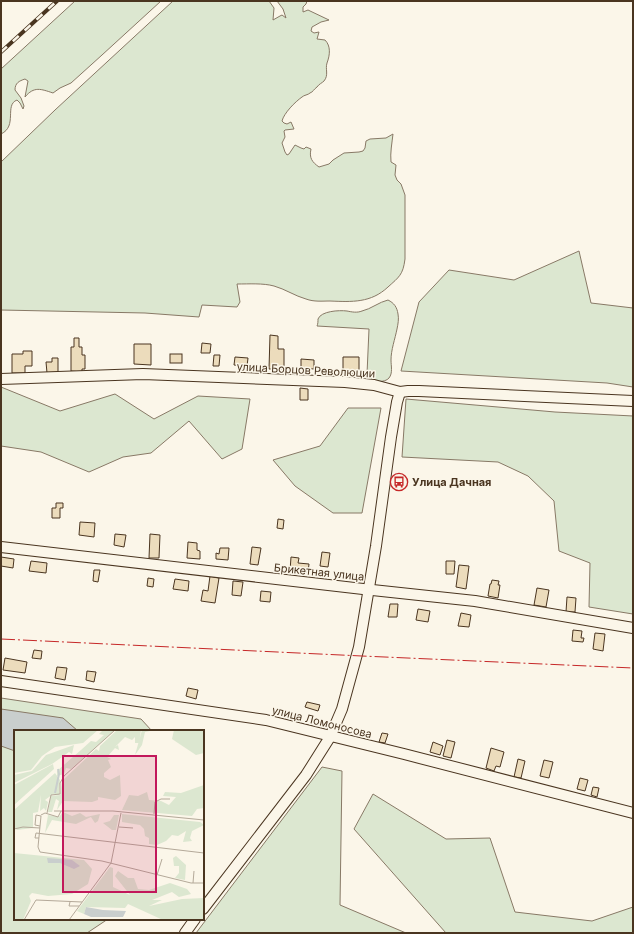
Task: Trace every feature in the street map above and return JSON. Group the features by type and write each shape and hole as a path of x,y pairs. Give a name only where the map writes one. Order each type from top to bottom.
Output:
{"street":[{"name":"улица Борцов Революции","path":"1,379 151,375 345,382 374,384 400,392 419,391 633,401"},
{"path":"204,908 306,776 330,737 342,709 359,648 376,546 391,437 400,392"},
{"name":"Брикетная улица","path":"1,546 475,600 633,628"},
{"name":"улица Ломоносова","path":"1,681 266,720 633,812"},
{"path":"185,933 195,920"}],"green space":[{"path":"75,1 161,1 71,83 53,93 38,89 31,91 25,97 28,81 25,79 18,83 15,90 21,98 24,106 23,109 17,100 13,103 11,106 9,126 1,134 1,69"},
{"path":"173,1 269,1 274,8 273,20 282,15 286,18 283,9 277,1 307,1 303,7 303,12 308,10 329,20 312,27 311,31 314,33 319,32 317,39 325,40 327,42 329,54 327,74 324,81 312,92 303,96 296,102 285,115 282,121 287,124 291,122 294,129 284,131 285,137 282,143 287,155 295,145 304,149 306,147 311,149 310,155 312,160 319,167 329,164 344,153 363,151 366,141 370,139 386,138 393,134 391,162 396,165 395,175 401,184 405,195 405,259 400,275 382,292 368,299 354,301 318,301 302,298 270,285 237,284 240,302 237,307 202,305 199,317 145,313 1,310 1,162"},
{"path":"579,251 591,303 633,308 633,387 607,383 401,371 419,302 449,270 514,280"},
{"path":"388,300 394,304 398,312 391,360 391,372 387,380 370,380 368,379 367,374 369,329 317,326 318,319 323,314 331,312 360,312"},
{"path":"1,387 60,411 115,394 154,419 198,396 250,399 242,449 222,459 189,421 151,453 123,457 89,472 41,452 1,446"},
{"path":"406,399 555,412 633,416 633,614 589,607 590,563 559,551 554,501 528,476 498,462 402,457"},
{"path":"348,408 381,408 362,513 333,513 295,486 273,460 320,446"},
{"path":"1,698 141,719 151,730 14,730 14,920 106,920 87,933 1,933"},
{"path":"322,767 342,771 340,905 406,933 196,933"},
{"path":"373,794 446,839 490,838 515,912 592,921 633,907 633,933 446,933 354,829"}],"shaded area":[{"path":"1,709 63,718 77,730 14,730 14,751 1,746"}],"building":[{"path":"270,335 278,336 278,349 284,349 284,369 269,369"},
{"path":"74,338 79,338 79,347 82,347 82,355 85,355 85,369 82,369 82,372 71,371 71,347 74,347"},
{"path":"202,343 211,344 210,353 201,353"},
{"path":"134,344 151,344 151,365 134,364"},
{"path":"23,351 32,351 32,366 25,366 25,373 12,373 12,354 23,354"},
{"path":"170,354 182,354 182,363 170,363"},
{"path":"214,355 220,355 219,366 213,366"},
{"path":"235,357 248,358 247,366 234,365"},
{"path":"343,357 359,357 359,374 343,373"},
{"path":"52,358 58,358 58,373 47,373 46,362 52,362"},
{"path":"301,359 314,360 314,369 301,368"},
{"path":"300,388 308,389 308,400 300,400"},
{"path":"56,503 63,503 63,508 60,508 60,518 52,518 52,508 56,508"},
{"path":"278,519 284,520 283,529 277,528"},
{"path":"80,522 95,523 94,537 79,535"},
{"path":"115,534 126,535 124,547 114,545"},
{"path":"150,534 160,535 159,558 149,558"},
{"path":"188,542 197,543 197,550 200,551 200,559 187,558"},
{"path":"252,547 261,548 258,565 250,564"},
{"path":"220,548 229,548 228,560 216,559 216,553 219,554"},
{"path":"322,552 330,553 328,567 320,566"},
{"path":"1,557 14,559 13,568 1,566"},
{"path":"291,557 299,558 298,563 309,564 308,572 290,571"},
{"path":"31,561 47,563 46,573 29,571"},
{"path":"446,561 455,561 454,574 446,574"},
{"path":"459,565 469,566 466,589 456,587"},
{"path":"94,570 100,570 98,582 93,581"},
{"path":"210,576 219,578 215,603 201,601 203,590 208,591"},
{"path":"148,578 154,579 153,587 147,586"},
{"path":"175,579 189,581 188,591 173,589"},
{"path":"492,580 499,581 498,585 500,585 498,598 488,596"},
{"path":"233,581 243,582 241,596 232,595"},
{"path":"537,588 549,590 546,607 534,605"},
{"path":"261,591 271,592 270,602 260,601"},
{"path":"567,597 576,598 575,612 566,612"},
{"path":"390,604 398,604 397,617 388,617"},
{"path":"418,609 430,611 428,622 416,620"},
{"path":"461,613 471,615 469,627 458,626"},
{"path":"573,630 582,631 581,638 584,638 583,642 572,641"},
{"path":"595,633 605,634 603,651 593,649"},
{"path":"34,650 42,651 41,659 32,658"},
{"path":"5,658 27,662 25,673 3,670"},
{"path":"57,667 67,668 65,680 55,678"},
{"path":"87,671 96,672 94,682 86,680"},
{"path":"188,688 198,690 196,699 186,696"},
{"path":"307,702 320,705 318,711 305,707"},
{"path":"382,733 388,734 385,743 379,742"},
{"path":"447,740 455,742 451,758 443,756"},
{"path":"433,742 443,746 440,755 430,752"},
{"path":"491,748 504,752 500,767 496,766 494,771 486,768"},
{"path":"518,759 525,761 521,778 514,777"},
{"path":"544,760 553,762 549,778 540,776"},
{"path":"580,778 588,780 585,791 577,789"},
{"path":"593,787 599,788 597,797 591,795"}],"railway":[{"path":"1,52 57,1"}],"power":[{"path":"1,639 633,668"}],"place":[{"name":"Улица Дачная","path":"399,482"}]}
